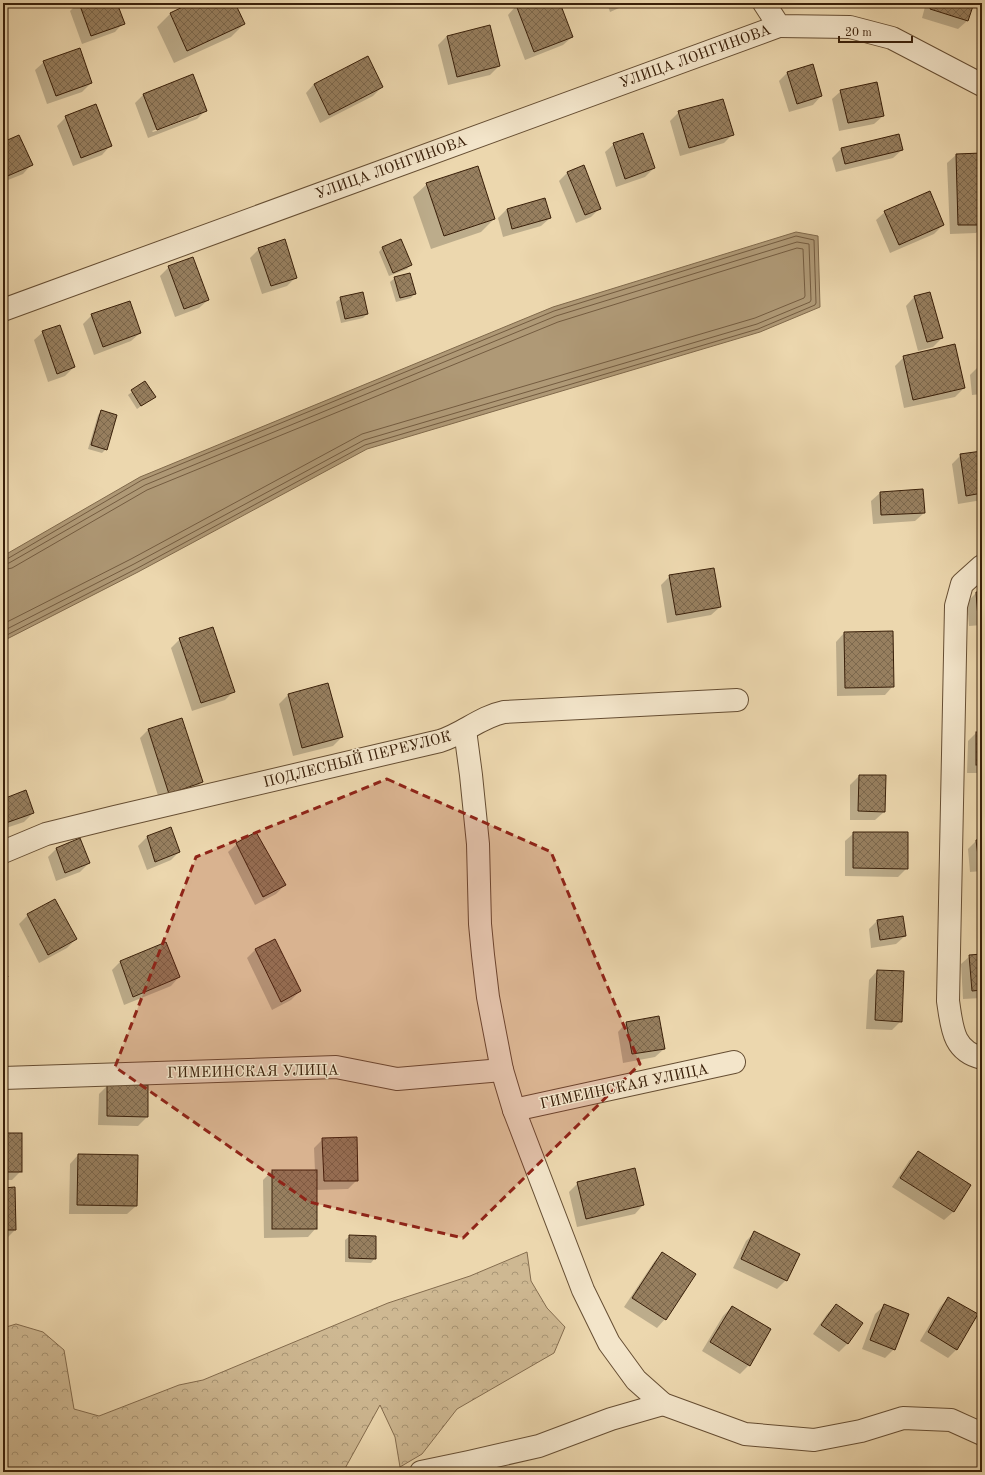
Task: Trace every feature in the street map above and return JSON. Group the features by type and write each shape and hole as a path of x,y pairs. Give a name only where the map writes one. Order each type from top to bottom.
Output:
{"street":[{"name":"УЛИЦА ЛОНГИНОВА","path":"764,3 779,26"},
{"name":"УЛИЦА ЛОНГИНОВА","path":"3,310 779,26 850,27 892,38 982,85"},
{"path":"982,566 962,584 956,606 948,1000 953,1032 961,1048 982,1058"},
{"name":"ПОДЛЕСНЫЙ ПЕРЕУЛОК","path":"3,852 46,834 440,741 455,736 485,718 504,712 738,700"},
{"path":"465,730 478,844 480,924 483,955 488,997 502,1070 514,1110 583,1290 609,1343 636,1380 663,1404 745,1434 814,1440 861,1431 902,1418 951,1420 982,1434"},
{"name":"ГИМЕИНСКАЯ УЛИЦА","path":"514,1110 734,1062"},
{"name":"ГИМЕИНСКАЯ УЛИЦА","path":"3,1078 336,1067 397,1079 502,1070"},
{"path":"420,1472 539,1446 611,1419 663,1404"}],"highlighted area":[{"path":"387,779 551,852 640,1064 463,1238 309,1202 115,1067 196,857"}],"green space":[{"path":"527,1252 531,1281 547,1308 565,1327 554,1353 457,1409 422,1454 400,1467 395,1437 380,1405 343,1472 3,1472 3,1328 16,1324 43,1332 64,1350 74,1409 99,1416 179,1385 203,1380 388,1303 470,1276"}],"water":[{"path":"796,232 818,236 820,307 760,332 367,449 138,572 3,641 3,556 140,477 553,307"}],"building":[{"path":"79,3 117,3 125,24 91,36"},
{"path":"191,3 235,3 245,24 187,51 170,13"},
{"path":"522,3 560,3 573,37 534,52 516,5"},
{"path":"932,3 974,3 968,21 930,9"},
{"path":"490,25 500,66 457,77 447,36"},
{"path":"80,48 92,83 56,96 43,61"},
{"path":"368,56 383,87 329,115 314,84"},
{"path":"813,64 822,96 797,104 787,72"},
{"path":"193,74 207,111 157,130 143,94"},
{"path":"877,82 884,116 848,123 840,90"},
{"path":"723,99 734,135 689,148 678,111"},
{"path":"96,104 112,146 81,158 65,116"},
{"path":"643,133 655,168 625,179 613,143"},
{"path":"899,134 903,150 845,164 841,148"},
{"path":"19,135 33,165 3,178 3,142"},
{"path":"982,153 982,225 958,225 956,154"},
{"path":"584,165 601,209 585,215 567,172"},
{"path":"478,166 495,219 444,236 426,183"},
{"path":"930,191 944,225 899,245 884,211"},
{"path":"545,198 551,218 512,229 507,209"},
{"path":"285,239 297,278 271,286 258,248"},
{"path":"401,239 412,265 393,273 382,247"},
{"path":"193,257 209,300 184,309 168,266"},
{"path":"410,273 416,294 400,298 394,277"},
{"path":"363,292 368,314 345,319 340,297"},
{"path":"930,292 943,338 927,342 914,296"},
{"path":"130,301 141,333 103,347 91,314"},
{"path":"60,325 75,367 57,374 42,331"},
{"path":"955,344 965,388 913,400 903,356"},
{"path":"982,365 982,387 981,387 978,366"},
{"path":"145,381 156,397 141,406 131,390"},
{"path":"101,410 117,415 107,450 91,445"},
{"path":"982,451 982,493 966,496 960,454"},
{"path":"923,489 925,513 881,515 880,492"},
{"path":"714,568 721,607 676,615 669,575"},
{"path":"976,592 982,592 982,617 978,618"},
{"path":"213,627 235,692 201,703 179,638"},
{"path":"893,631 894,687 845,688 844,632"},
{"path":"328,683 343,737 302,748 288,694"},
{"path":"182,718 203,782 169,794 148,729"},
{"path":"976,732 982,732 982,765 976,765"},
{"path":"859,775 886,775 885,812 858,811"},
{"path":"26,790 34,813 3,824 3,799"},
{"path":"171,827 180,852 155,862 147,836"},
{"path":"256,832 286,885 263,897 236,843"},
{"path":"853,832 908,832 908,869 853,868"},
{"path":"80,838 90,863 65,873 56,848"},
{"path":"982,839 982,864 979,864 976,840"},
{"path":"55,899 77,939 48,955 27,914"},
{"path":"903,916 906,936 880,940 877,920"},
{"path":"275,939 301,991 281,1002 255,949"},
{"path":"166,942 180,977 133,997 120,961"},
{"path":"982,954 982,990 972,991 969,955"},
{"path":"3,966 8,977 3,980"},
{"path":"877,970 904,971 902,1022 875,1020"},
{"path":"659,1016 665,1049 632,1054 626,1022"},
{"path":"107,1084 148,1085 148,1117 107,1116"},
{"path":"3,1133 22,1133 22,1172 3,1172"},
{"path":"357,1137 358,1181 324,1181 322,1138"},
{"path":"918,1151 971,1185 954,1212 900,1178"},
{"path":"78,1154 138,1155 137,1206 77,1205"},
{"path":"635,1168 644,1205 586,1219 577,1182"},
{"path":"272,1170 317,1170 317,1229 272,1229"},
{"path":"15,1187 16,1230 3,1230 3,1188"},
{"path":"754,1231 800,1254 787,1281 741,1259"},
{"path":"349,1235 376,1236 376,1259 349,1258"},
{"path":"662,1252 696,1274 666,1320 632,1298"},
{"path":"948,1297 978,1314 957,1350 928,1332"},
{"path":"836,1304 863,1323 848,1344 821,1325"},
{"path":"884,1304 909,1314 895,1350 870,1340"},
{"path":"732,1306 771,1329 750,1366 710,1342"}]}
